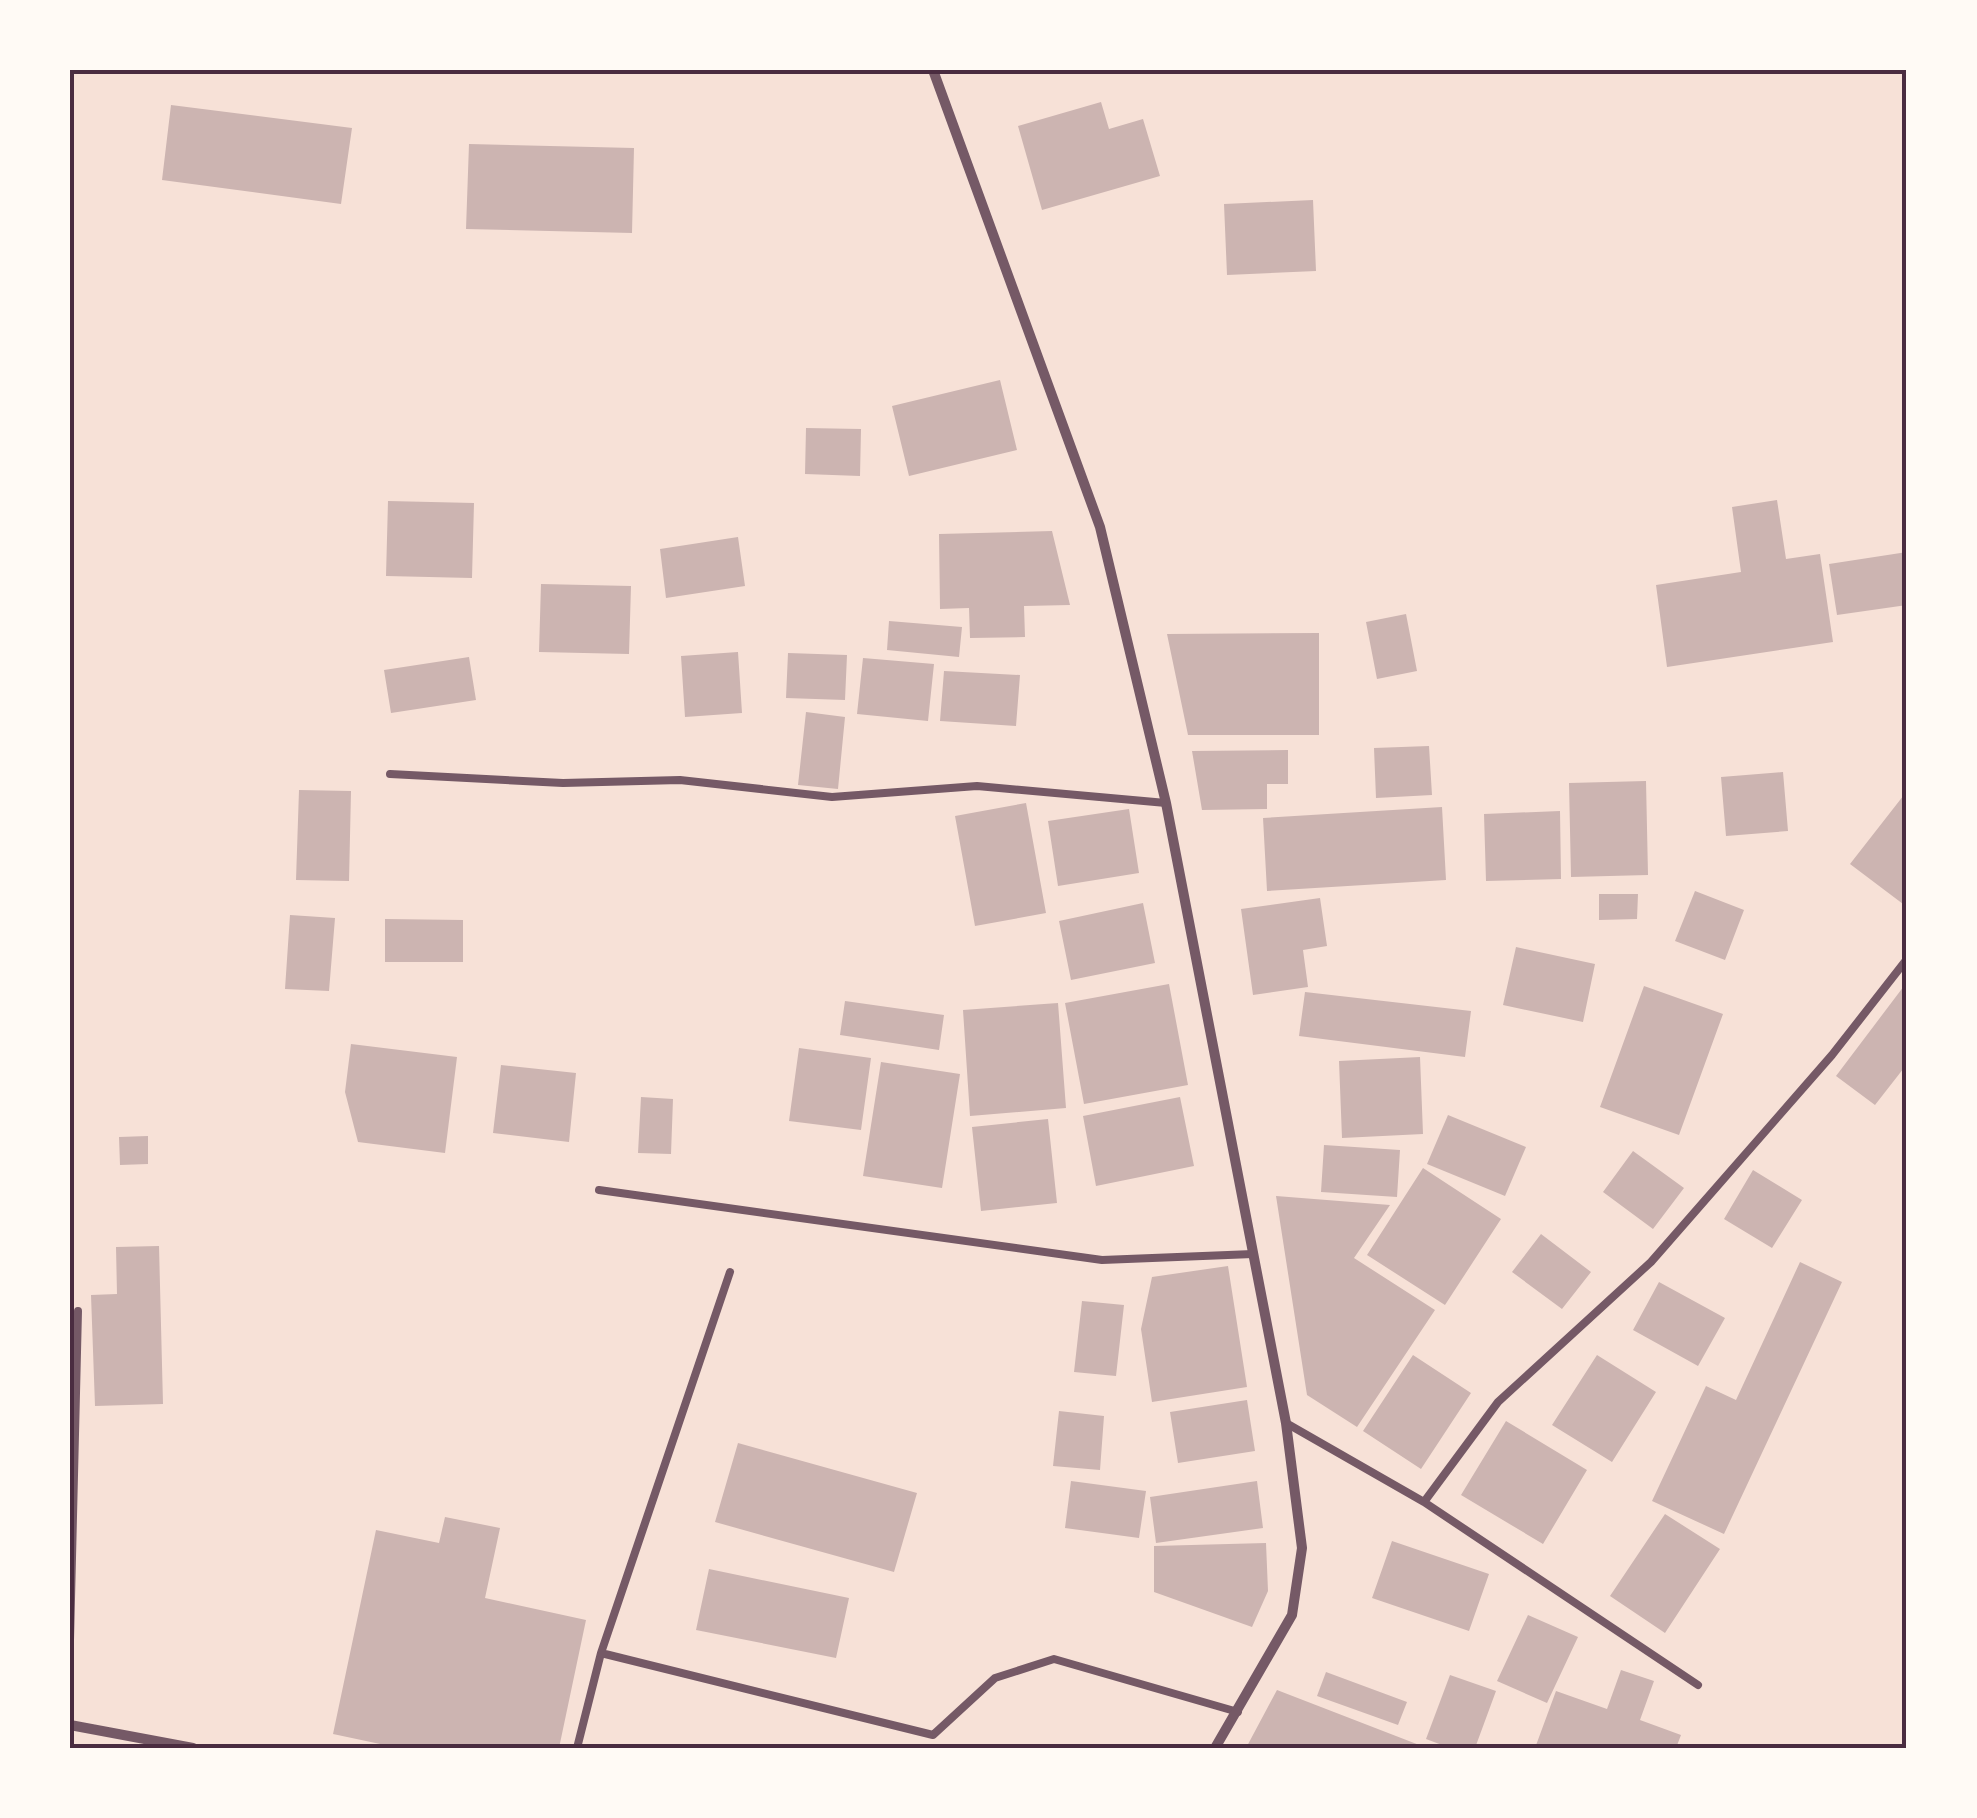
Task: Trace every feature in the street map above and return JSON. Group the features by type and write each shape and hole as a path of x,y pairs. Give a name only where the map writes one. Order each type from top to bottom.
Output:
{"street":[{"path":"934,70 1100,527 1166,803 1286,1423 1302,1548 1292,1615 1215,1748"},
{"path":"70,1725 192,1748"}],"lane":[{"path":"390,774 562,783 680,780 832,797 978,786 1166,803"},
{"path":"1424,1502 1498,1402 1651,1262 1832,1055 1907,959"},
{"path":"599,1190 1102,1260 1253,1254"},
{"path":"577,1748 600,1653 730,1272"},
{"path":"70,1640 78,1311"},
{"path":"1286,1423 1424,1502 1698,1685"},
{"path":"600,1653 934,1735 996,1678 1054,1659 1238,1712"}],"building":[{"path":"1101,102 1109,129 1143,119 1160,176 1042,210 1018,126"},
{"path":"171,105 352,128 341,204 162,180"},
{"path":"469,144 634,148 632,233 466,229"},
{"path":"1313,200 1316,271 1227,275 1224,204"},
{"path":"1000,380 1017,450 909,476 892,406"},
{"path":"806,428 861,429 860,476 805,474"},
{"path":"1777,500 1786,559 1820,554 1833,642 1667,667 1656,585 1741,572 1732,507"},
{"path":"388,501 474,503 472,578 386,576"},
{"path":"1052,531 1070,605 1024,606 1025,637 970,638 969,608 940,609 939,534"},
{"path":"738,537 745,586 666,598 660,549"},
{"path":"1907,552 1907,605 1837,615 1829,564"},
{"path":"541,584 631,586 629,654 539,652"},
{"path":"1406,614 1417,671 1377,679 1366,622"},
{"path":"889,621 962,627 959,657 887,650"},
{"path":"1319,633 1319,735 1188,735 1167,634"},
{"path":"738,652 742,713 685,717 681,656"},
{"path":"788,653 847,655 845,700 786,698"},
{"path":"469,657 476,700 391,713 384,670"},
{"path":"863,658 934,664 928,721 857,714"},
{"path":"944,671 1020,675 1016,726 940,721"},
{"path":"806,712 845,717 838,789 798,785"},
{"path":"1429,746 1432,795 1376,798 1374,748"},
{"path":"1288,750 1288,784 1267,784 1267,809 1202,810 1192,751"},
{"path":"1783,772 1788,831 1726,836 1721,777"},
{"path":"1646,781 1648,875 1571,877 1569,783"},
{"path":"299,790 351,791 349,881 296,880"},
{"path":"1907,791 1907,907 1850,864"},
{"path":"1026,803 1046,913 975,926 955,816"},
{"path":"1442,807 1446,880 1267,891 1263,818"},
{"path":"1129,809 1139,873 1058,886 1048,821"},
{"path":"1560,811 1561,879 1486,881 1484,814"},
{"path":"1695,891 1744,910 1725,960 1675,941"},
{"path":"1599,894 1638,894 1637,919 1599,920"},
{"path":"1320,898 1327,946 1303,950 1308,987 1253,995 1241,909"},
{"path":"1143,903 1155,963 1071,980 1059,921"},
{"path":"290,915 335,918 329,991 285,989"},
{"path":"385,919 463,920 463,962 385,962"},
{"path":"1516,947 1595,964 1583,1022 1503,1005"},
{"path":"1907,982 1907,1064 1875,1105 1836,1076"},
{"path":"1169,984 1188,1085 1084,1104 1065,1003"},
{"path":"1644,986 1723,1014 1679,1135 1600,1107"},
{"path":"1305,992 1471,1011 1465,1057 1299,1036"},
{"path":"845,1001 944,1015 939,1050 840,1035"},
{"path":"1058,1003 1066,1108 970,1116 963,1010"},
{"path":"351,1044 457,1057 445,1153 358,1142 345,1092"},
{"path":"799,1048 871,1058 861,1130 789,1121"},
{"path":"1420,1057 1423,1134 1342,1138 1339,1061"},
{"path":"881,1062 960,1074 942,1188 863,1176"},
{"path":"501,1065 576,1073 569,1142 493,1133"},
{"path":"641,1097 673,1099 671,1154 638,1153"},
{"path":"1180,1097 1194,1166 1096,1186 1083,1116"},
{"path":"1448,1115 1526,1147 1505,1196 1427,1164"},
{"path":"1048,1119 1057,1203 981,1211 972,1127"},
{"path":"148,1136 148,1164 120,1165 119,1137"},
{"path":"1324,1145 1400,1150 1397,1197 1321,1192"},
{"path":"1633,1151 1684,1188 1653,1229 1603,1192"},
{"path":"1423,1168 1501,1219 1445,1305 1367,1255"},
{"path":"1753,1170 1802,1200 1772,1248 1724,1219"},
{"path":"1276,1196 1390,1205 1354,1258 1435,1310 1357,1427 1307,1395"},
{"path":"1541,1234 1591,1272 1562,1309 1512,1272"},
{"path":"159,1246 163,1404 95,1406 91,1295 117,1294 116,1247"},
{"path":"1800,1262 1842,1282 1724,1534 1652,1501 1706,1386 1736,1400"},
{"path":"1228,1266 1247,1387 1152,1402 1141,1329 1152,1277"},
{"path":"1659,1282 1725,1318 1698,1366 1633,1330"},
{"path":"1082,1301 1124,1305 1116,1376 1074,1372"},
{"path":"1413,1355 1471,1393 1421,1469 1363,1431"},
{"path":"1597,1355 1656,1392 1612,1462 1552,1425"},
{"path":"1247,1400 1255,1451 1178,1463 1170,1412"},
{"path":"1059,1411 1104,1416 1100,1470 1053,1466"},
{"path":"1506,1421 1587,1470 1543,1544 1461,1495"},
{"path":"738,1443 917,1493 894,1572 715,1522"},
{"path":"1071,1481 1146,1491 1139,1538 1065,1528"},
{"path":"1257,1481 1263,1528 1156,1543 1150,1497"},
{"path":"1665,1514 1720,1549 1665,1633 1610,1596"},
{"path":"445,1517 500,1528 485,1598 586,1620 559,1748 399,1748 333,1734 376,1530 439,1543"},
{"path":"1392,1541 1489,1574 1469,1631 1372,1598"},
{"path":"1266,1543 1268,1591 1252,1627 1154,1592 1154,1546"},
{"path":"709,1569 849,1598 836,1658 696,1630"},
{"path":"1528,1615 1578,1637 1547,1703 1497,1681"},
{"path":"1621,1670 1654,1681 1640,1720 1681,1735 1676,1748 1535,1748 1556,1691 1607,1709"},
{"path":"1326,1672 1407,1702 1398,1725 1317,1696"},
{"path":"1450,1675 1496,1691 1475,1748 1450,1748 1426,1739"},
{"path":"1277,1690 1427,1748 1246,1748"}]}
